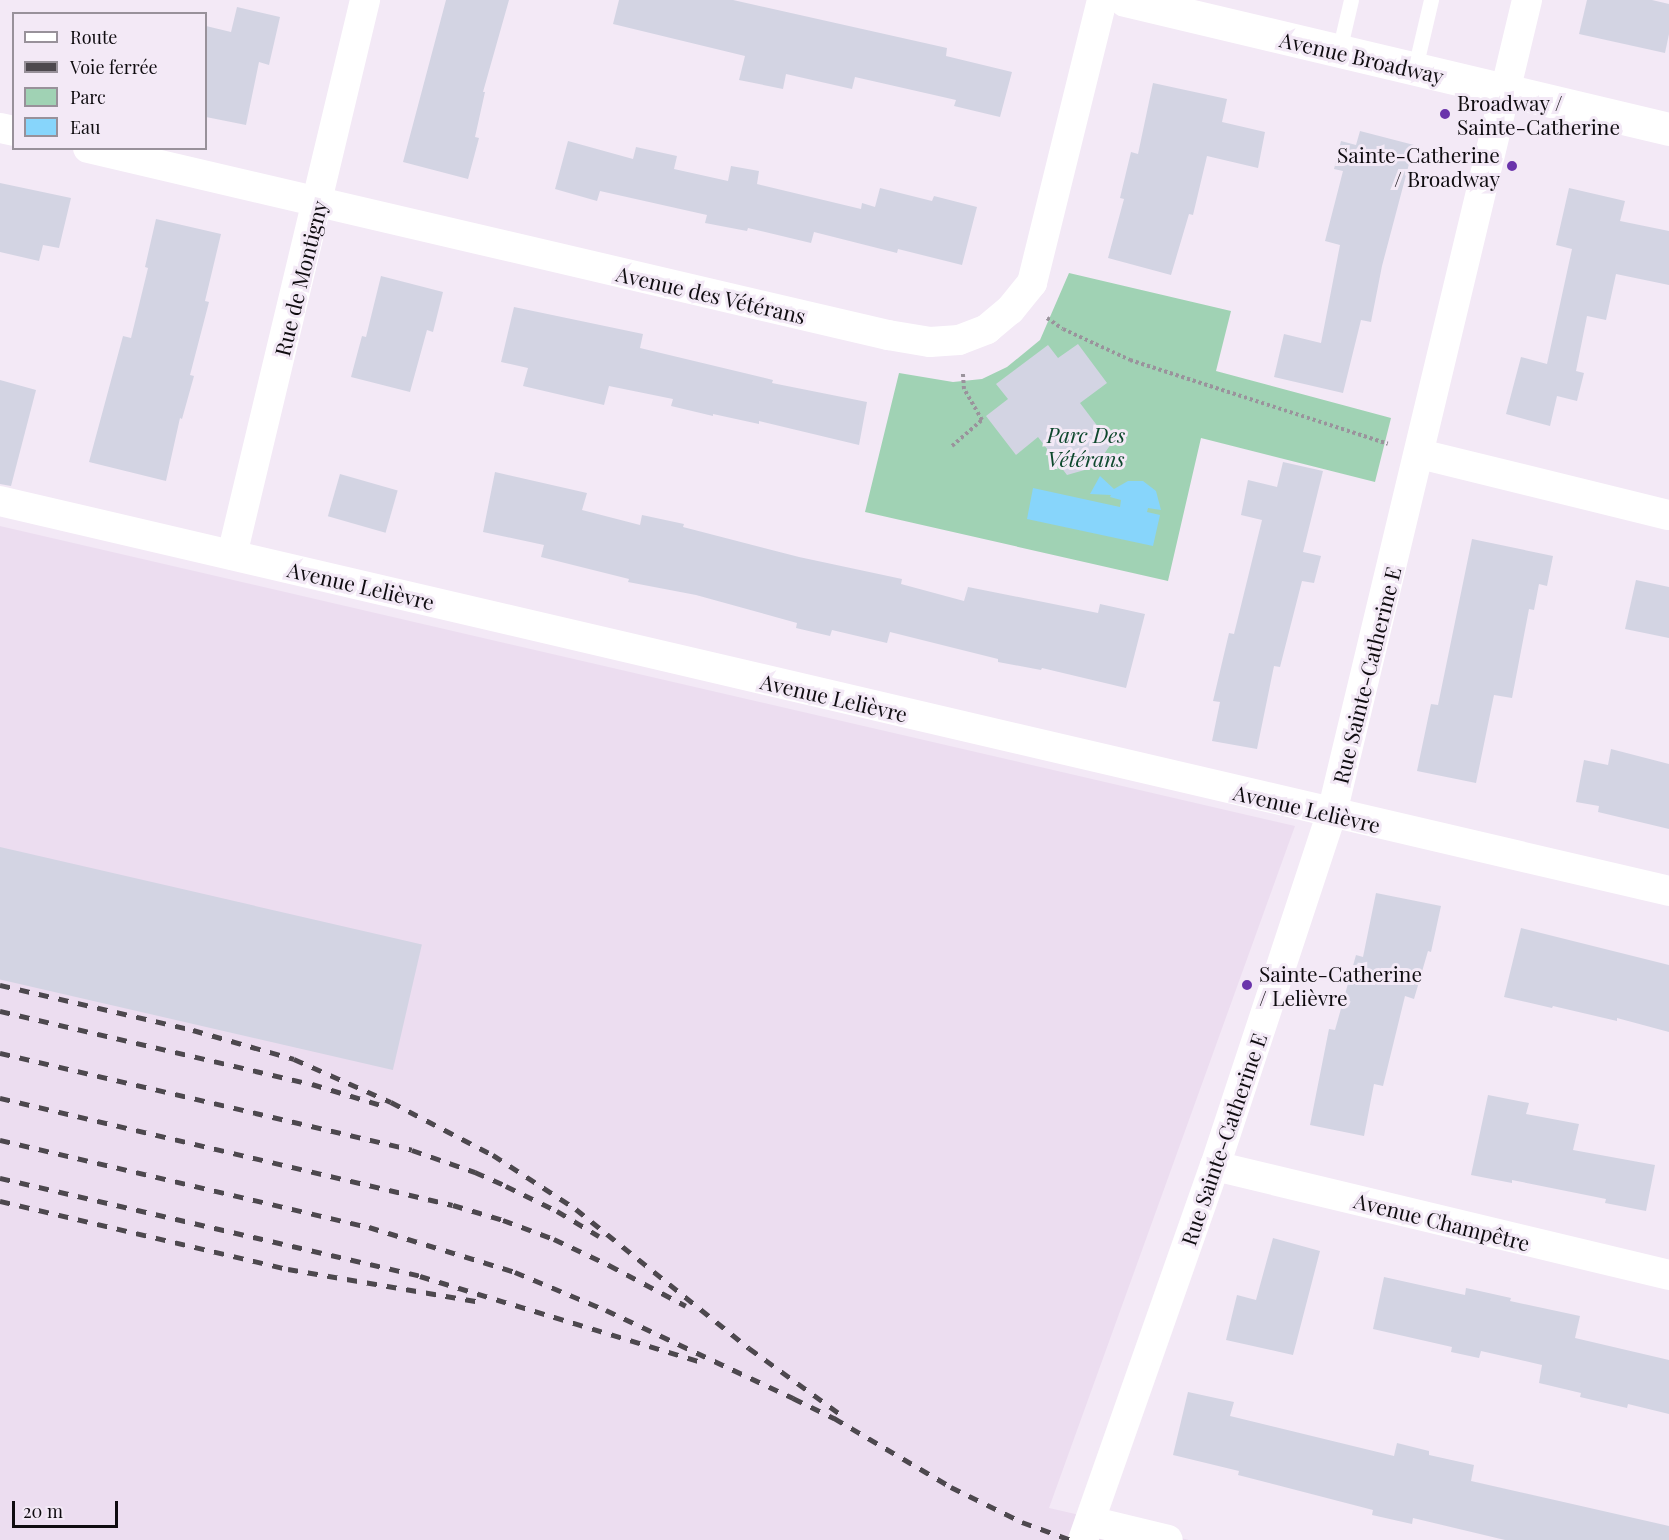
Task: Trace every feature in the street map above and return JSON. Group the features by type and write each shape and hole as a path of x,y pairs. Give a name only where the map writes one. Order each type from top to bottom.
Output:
{"street":[{"name":"Rue de Montigny","path":"232,555 365,0"},
{"name":"Avenue des Vétérans","path":"96,150 888,335 930,342 959,340 987,329 1032,284 1102,0"},
{"name":"Avenue Broadway","path":"1125,0 1669,129"},
{"name":"Rue Sainte-Catherine E","path":"1086,1531 1215,1166 1332,813 1420,454 1527,0"},
{"path":"1420,454 1669,516"},
{"name":"Avenue Lelièvre","path":"0,501 1669,891"},
{"name":"Avenue Champêtre","path":"1215,1166 1669,1275"},
{"path":"1086,1531 1168,1540"}],"lane":[{"path":"1339,51 1351,0"},
{"path":"1415,68 1431,0"}],"path":[{"path":"1019,299 1062,329 1130,360 1420,454"},
{"path":"952,446 982,420 964,389 959,340"}],"shaded area":[{"path":"0,526 1295,826 1049,1508 1189,1540 0,1540"}],"green space":[{"name":"Parc Des Vétérans","path":"1069,273 1231,311 1216,371 1391,418 1375,482 1201,438 1168,581 865,512 899,373 953,382 982,379 1007,367 1040,340"}],"water":[{"path":"1100,476 1114,489 1128,481 1143,481 1156,491 1161,510 1148,508 1147,512 1160,515 1153,546 1027,519 1033,488 1120,507 1121,500 1110,497 1111,495 1090,494"}],"building":[{"path":"446,0 509,0 483,92 485,92 475,137 479,138 468,179 403,162"},
{"path":"619,0 733,0 947,48 946,56 1012,72 1000,117 954,106 956,100 855,77 852,89 786,74 783,89 739,80 745,56 613,24"},
{"path":"1587,0 1652,0 1669,4 1669,34 1665,53 1579,34"},
{"path":"237,7 280,17 269,65 259,62 246,125 207,117 207,26 231,32"},
{"path":"1153,83 1227,99 1222,122 1265,132 1258,168 1207,156 1193,215 1189,214 1171,275 1108,258 1124,199 1120,198 1131,152 1138,154"},
{"path":"1360,131 1414,145 1382,266 1371,322 1361,320 1343,393 1274,377 1284,334 1321,343 1340,245 1325,241 1343,171 1334,169 1341,141 1356,145"},
{"path":"568,141 633,159 636,147 677,156 674,169 728,181 731,166 759,171 757,184 861,209 862,203 875,207 880,188 932,201 934,196 977,207 962,265 898,249 897,253 814,232 811,243 748,228 747,231 705,223 707,215 600,191 597,201 555,189"},
{"path":"0,183 71,198 59,248 43,245 39,261 0,252"},
{"path":"1569,188 1625,201 1620,221 1669,231 1669,285 1616,274 1606,320 1587,316 1576,371 1584,373 1577,401 1557,396 1550,426 1506,414 1521,357 1547,364 1572,249 1556,245"},
{"path":"156,219 221,234 205,301 209,302 190,375 194,376 182,419 180,418 166,481 89,462 123,336 131,338 148,268 145,267"},
{"path":"381,276 443,292 433,332 427,330 410,392 351,377 362,336 366,337"},
{"path":"514,307 643,334 640,348 773,380 772,383 867,402 859,445 759,421 759,424 713,414 713,416 671,406 673,399 609,386 604,405 523,386 528,368 501,362"},
{"path":"1078,344 1107,383 1080,403 1111,444 1095,467 1067,475 1038,437 1016,455 986,416 1008,399 996,384 1048,345 1058,358"},
{"path":"0,380 36,390 11,486 0,484"},
{"path":"1283,462 1323,471 1303,552 1321,556 1314,583 1302,581 1280,667 1274,666 1257,749 1212,741 1220,702 1213,701 1229,633 1234,634 1262,520 1241,515 1248,480 1277,487"},
{"path":"495,472 587,493 582,510 640,525 642,515 684,524 683,527 799,557 902,579 901,584 964,601 968,587 1098,613 1100,604 1145,614 1126,688 1042,668 1041,670 998,662 998,659 890,632 887,643 832,630 830,636 796,628 797,623 696,595 628,582 629,579 541,557 544,545 483,532"},
{"path":"340,474 398,491 386,533 328,516"},
{"path":"1472,539 1553,556 1547,586 1539,584 1534,610 1529,609 1512,698 1494,695 1476,783 1417,771 1431,704 1438,705"},
{"path":"1636,580 1669,587 1669,638 1625,629"},
{"path":"1611,749 1669,764 1669,829 1598,812 1599,806 1576,802 1584,760 1608,765"},
{"path":"0,847 422,944 393,1070 0,979"},
{"path":"1376,893 1441,906 1431,952 1428,951 1414,999 1405,996 1383,1086 1374,1084 1364,1136 1310,1125 1329,1029 1335,1030 1356,955 1363,957"},
{"path":"1521,928 1669,965 1669,1032 1617,1018 1617,1021 1504,997"},
{"path":"1488,1095 1529,1103 1526,1114 1579,1124 1573,1150 1655,1165 1646,1211 1605,1203 1606,1199 1512,1180 1512,1183 1471,1175"},
{"path":"1273,1238 1320,1251 1293,1355 1226,1340 1237,1295 1256,1300"},
{"path":"1384,1277 1465,1295 1466,1288 1511,1298 1510,1301 1580,1316 1575,1338 1669,1360 1669,1414 1628,1404 1627,1408 1580,1397 1581,1393 1539,1383 1542,1365 1481,1351 1479,1358 1451,1352 1452,1347 1373,1329"},
{"path":"1188,1392 1234,1402 1230,1416 1394,1456 1397,1443 1429,1451 1429,1455 1474,1465 1471,1481 1669,1526 1669,1540 1505,1540 1413,1518 1412,1524 1372,1515 1373,1510 1238,1475 1239,1471 1173,1455"}],"railway":[{"path":"0,985 193,1030 294,1059 391,1102 493,1155 576,1209 749,1348 843,1416"},
{"path":"0,1011 312,1084 384,1106"},
{"path":"0,1053 412,1150 475,1172 506,1186 557,1211 599,1236"},
{"path":"0,1098 453,1205 503,1220 554,1239 686,1306"},
{"path":"0,1140 369,1227 515,1272 606,1310 793,1398 834,1418 951,1487 1022,1522 1071,1540"},
{"path":"0,1178 420,1276 701,1362"},
{"path":"0,1201 288,1269 481,1302"}],"place":[{"name":"Broadway / Sainte-Catherine","path":"1445,114"},
{"name":"Sainte-Catherine / Broadway","path":"1512,166"},
{"name":"Sainte-Catherine / Lelièvre","path":"1247,985"}]}
